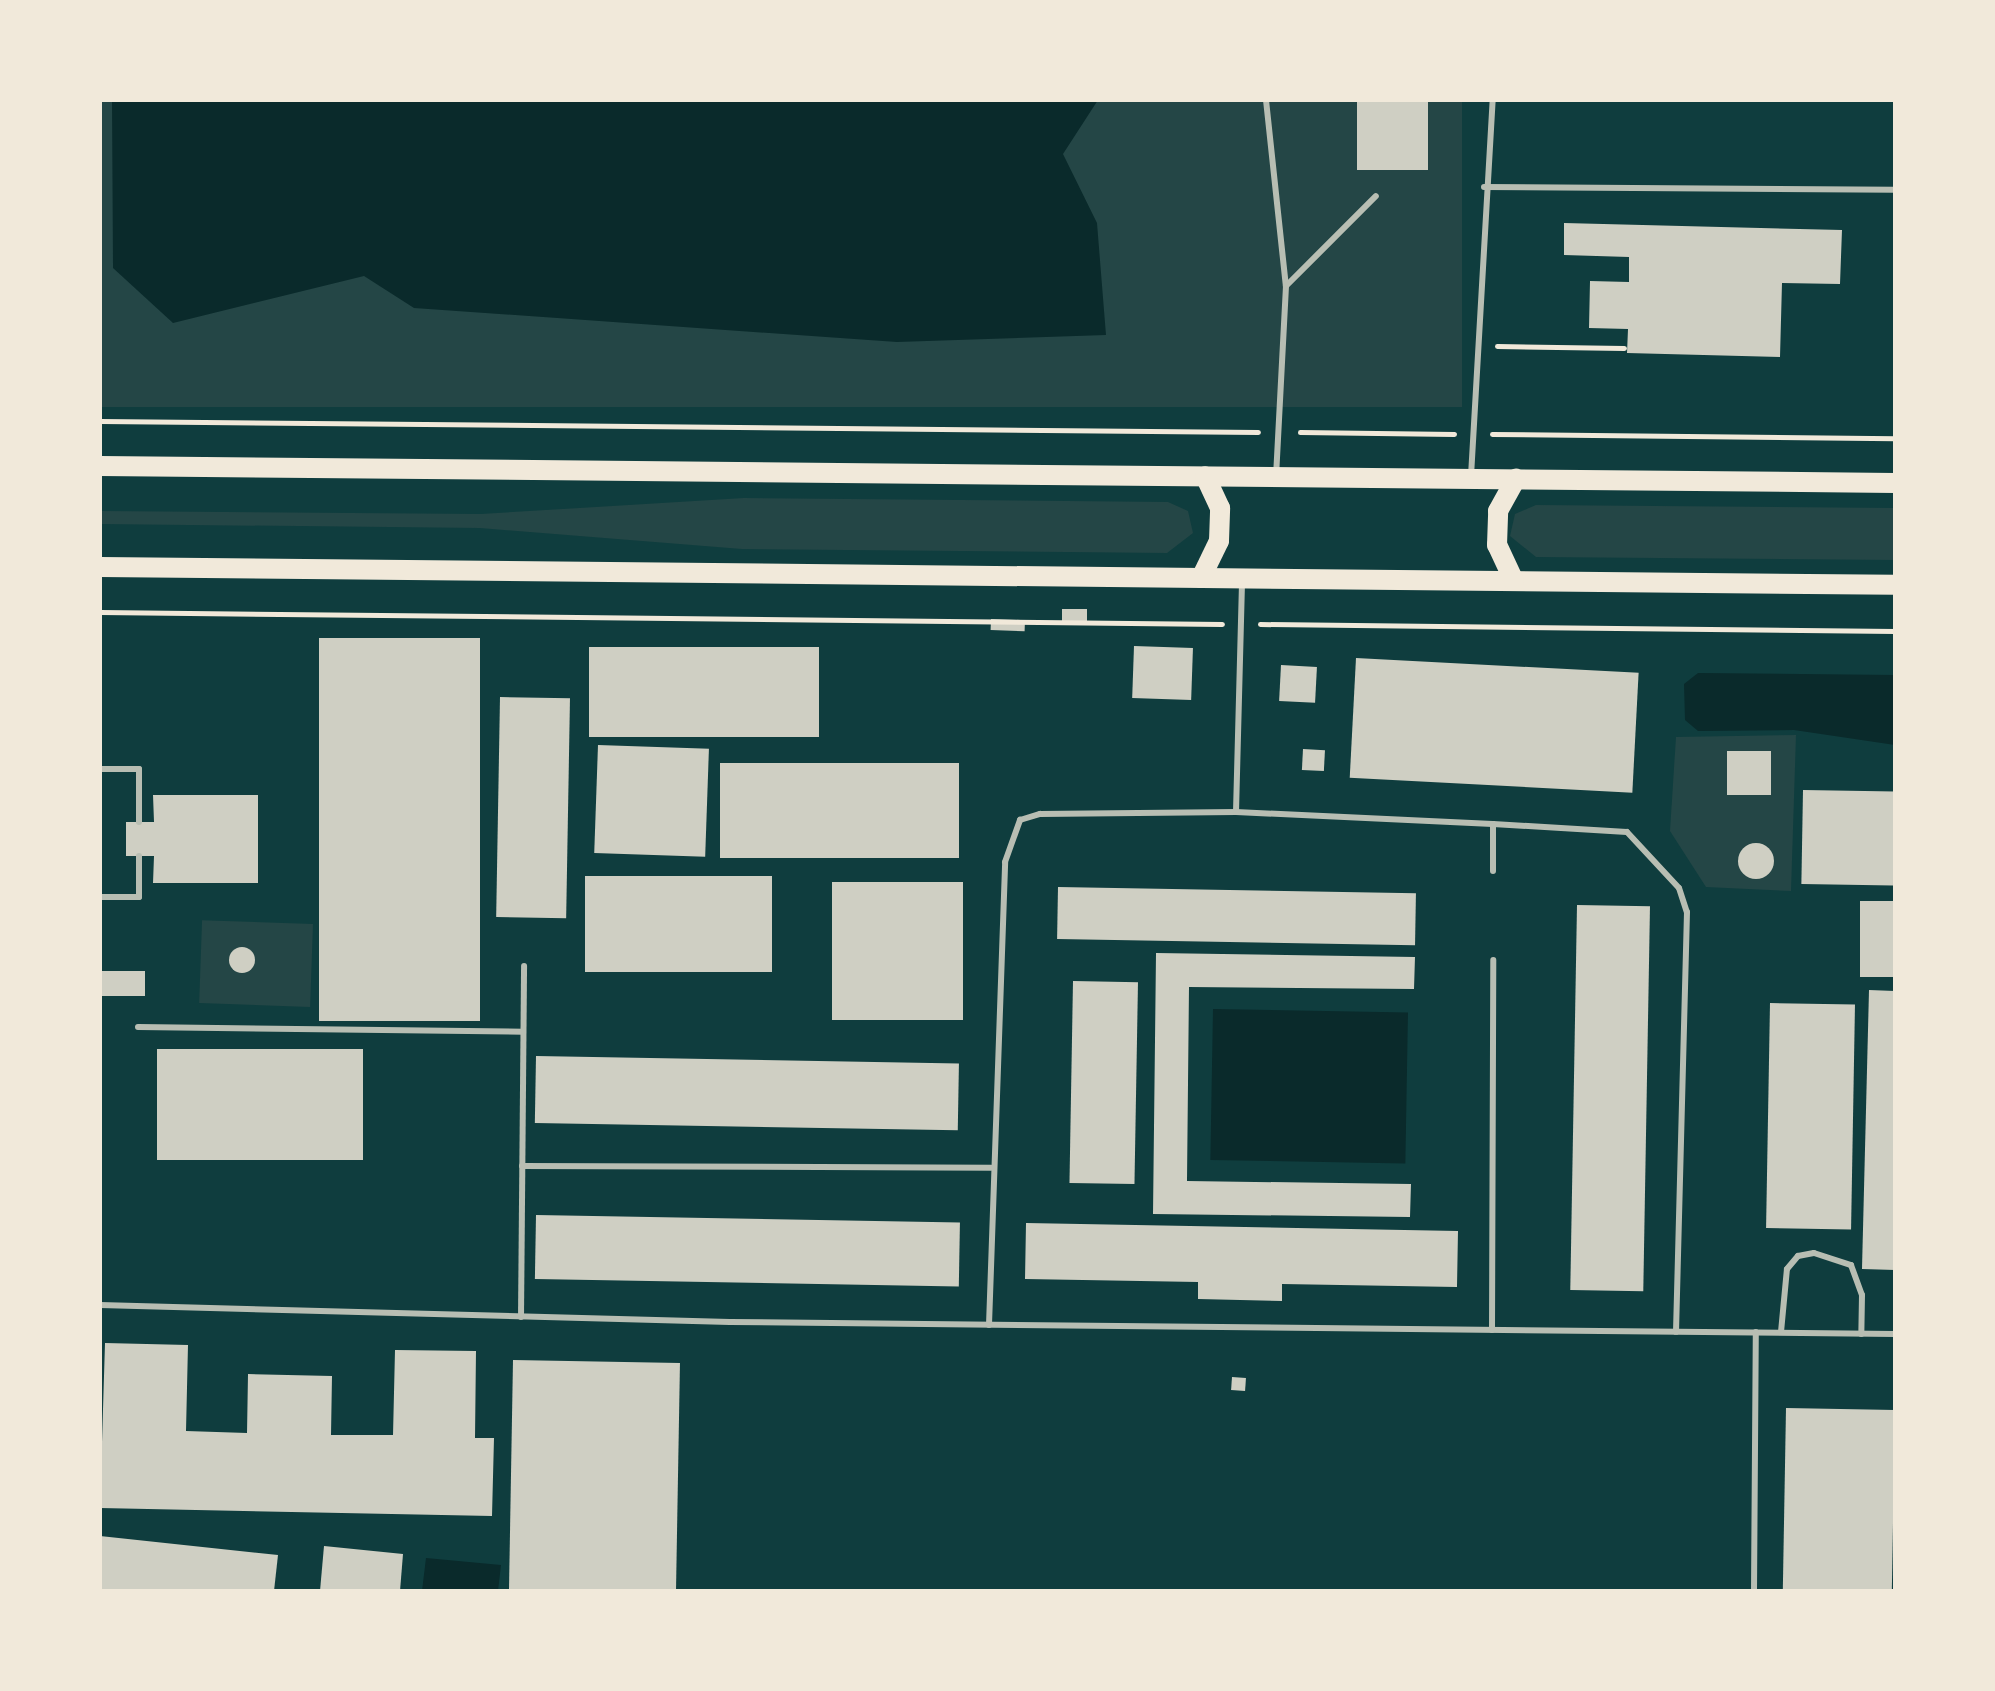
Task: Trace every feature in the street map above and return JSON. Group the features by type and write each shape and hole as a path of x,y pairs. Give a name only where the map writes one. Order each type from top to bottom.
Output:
{"main road":[{"path":"100,466 1895,483"},
{"path":"1201,578 1219,541 1220,519 1205,476"},
{"path":"1514,581 1497,545 1498,511 1516,479"},
{"path":"100,567 1895,585"}],"lane":[{"path":"1266,100 1286,286 1276,477"},
{"path":"1471,479 1484,187 1493,100"},
{"path":"1484,187 1895,190"},
{"path":"1286,286 1376,196"},
{"path":"1236,812 1242,578"},
{"path":"100,769 139,769 139,822"},
{"path":"989,1325 991,1168 1005,862 1020,820 1040,814 1236,812 1627,832 1679,888 1687,912 1676,1332"},
{"path":"1493,824 1493,871"},
{"path":"100,897 139,897 139,856"},
{"path":"1492,1330 1493,960"},
{"path":"521,1317 524,966"},
{"path":"138,1027 523,1032"},
{"path":"522,1166 991,1168"},
{"path":"1781,1332 1787,1269 1798,1256 1814,1253 1851,1265 1862,1295 1861,1334"},
{"path":"100,1305 521,1317 989,1325 1895,1334"},
{"path":"1754,1591 1756,1332"}],"path":[{"path":"1475,346 1624,348"},
{"path":"100,421 1895,438"},
{"path":"100,612 1895,631"}],"shaded area":[{"path":"100,100 1462,100 1462,407 100,407"},
{"path":"112,100 1098,100 1063,154 1097,223 1106,335 897,342 414,308 364,276 173,323 113,268"},
{"path":"744,498 1168,502 1188,511 1193,533 1167,553 742,549 480,528 100,524 100,511 481,514"},
{"path":"1536,505 1895,508 1895,560 1536,557 1510,536 1515,514"},
{"path":"1698,673 1895,675 1895,745 1794,730 1698,731 1685,720 1684,684"},
{"path":"1796,735 1791,891 1706,887 1670,831 1676,737"},
{"path":"202,920 313,924 310,1007 199,1003"},
{"path":"1213,1009 1408,1012 1405,1163 1210,1160"},
{"path":"426,1558 501,1565 498,1591 422,1591"}],"building":[{"path":"1357,100 1428,100 1428,170 1357,170"},
{"path":"1564,223 1842,230 1840,284 1782,283 1780,357 1627,353 1628,329 1589,328 1590,281 1629,282 1629,257 1564,255"},
{"path":"1062,609 1087,609 1087,621 1062,621"},
{"path":"991,619 1025,620 1025,631 991,630"},
{"path":"319,638 480,638 480,1021 319,1021"},
{"path":"1134,646 1193,648 1191,700 1132,698"},
{"path":"589,647 819,647 819,737 589,737"},
{"path":"1356,658 1639,673 1632,793 1350,778"},
{"path":"1281,665 1317,667 1315,703 1279,701"},
{"path":"500,697 570,698 566,918 496,917"},
{"path":"598,745 709,749 705,857 594,853"},
{"path":"1303,749 1325,750 1324,771 1302,770"},
{"path":"1727,751 1771,751 1771,795 1727,795"},
{"path":"720,763 959,763 959,858 720,858"},
{"path":"1803,790 1895,792 1893,886 1801,884"},
{"path":"153,795 258,795 258,883 153,883 154,856 126,856 126,822 154,822"},
{"path":"1756,843 1769,848 1774,861 1769,874 1756,879 1743,874 1738,861 1743,848"},
{"path":"585,876 772,876 772,972 585,972"},
{"path":"832,882 963,882 963,1020 832,1020"},
{"path":"1058,887 1416,893 1415,945 1057,939"},
{"path":"1860,901 1895,901 1895,977 1860,977"},
{"path":"1577,905 1650,906 1643,1291 1570,1290"},
{"path":"242,947 251,951 255,960 251,969 242,973 233,969 229,960 233,951"},
{"path":"1156,953 1415,957 1414,989 1189,987 1187,1181 1411,1184 1410,1217 1153,1214"},
{"path":"100,971 145,971 145,996 100,996"},
{"path":"1073,981 1138,982 1134,1184 1069,1183"},
{"path":"1869,990 1895,991 1895,1270 1862,1269"},
{"path":"1770,1003 1855,1004 1851,1229 1766,1228"},
{"path":"157,1049 363,1049 363,1160 157,1160"},
{"path":"536,1056 959,1063 958,1130 535,1123"},
{"path":"536,1215 960,1222 959,1286 535,1279"},
{"path":"1026,1223 1458,1231 1457,1287 1282,1284 1282,1301 1198,1299 1198,1282 1025,1279"},
{"path":"105,1343 188,1345 186,1431 247,1433 248,1374 332,1376 331,1435 393,1435 395,1350 476,1351 475,1438 494,1438 492,1516 100,1508"},
{"path":"513,1360 680,1363 676,1591 509,1591"},
{"path":"1232,1377 1246,1378 1245,1391 1231,1390"},
{"path":"1786,1408 1895,1410 1892,1591 1783,1591"},
{"path":"100,1536 278,1555 274,1591 100,1591"},
{"path":"324,1546 403,1554 400,1591 320,1591"}]}
